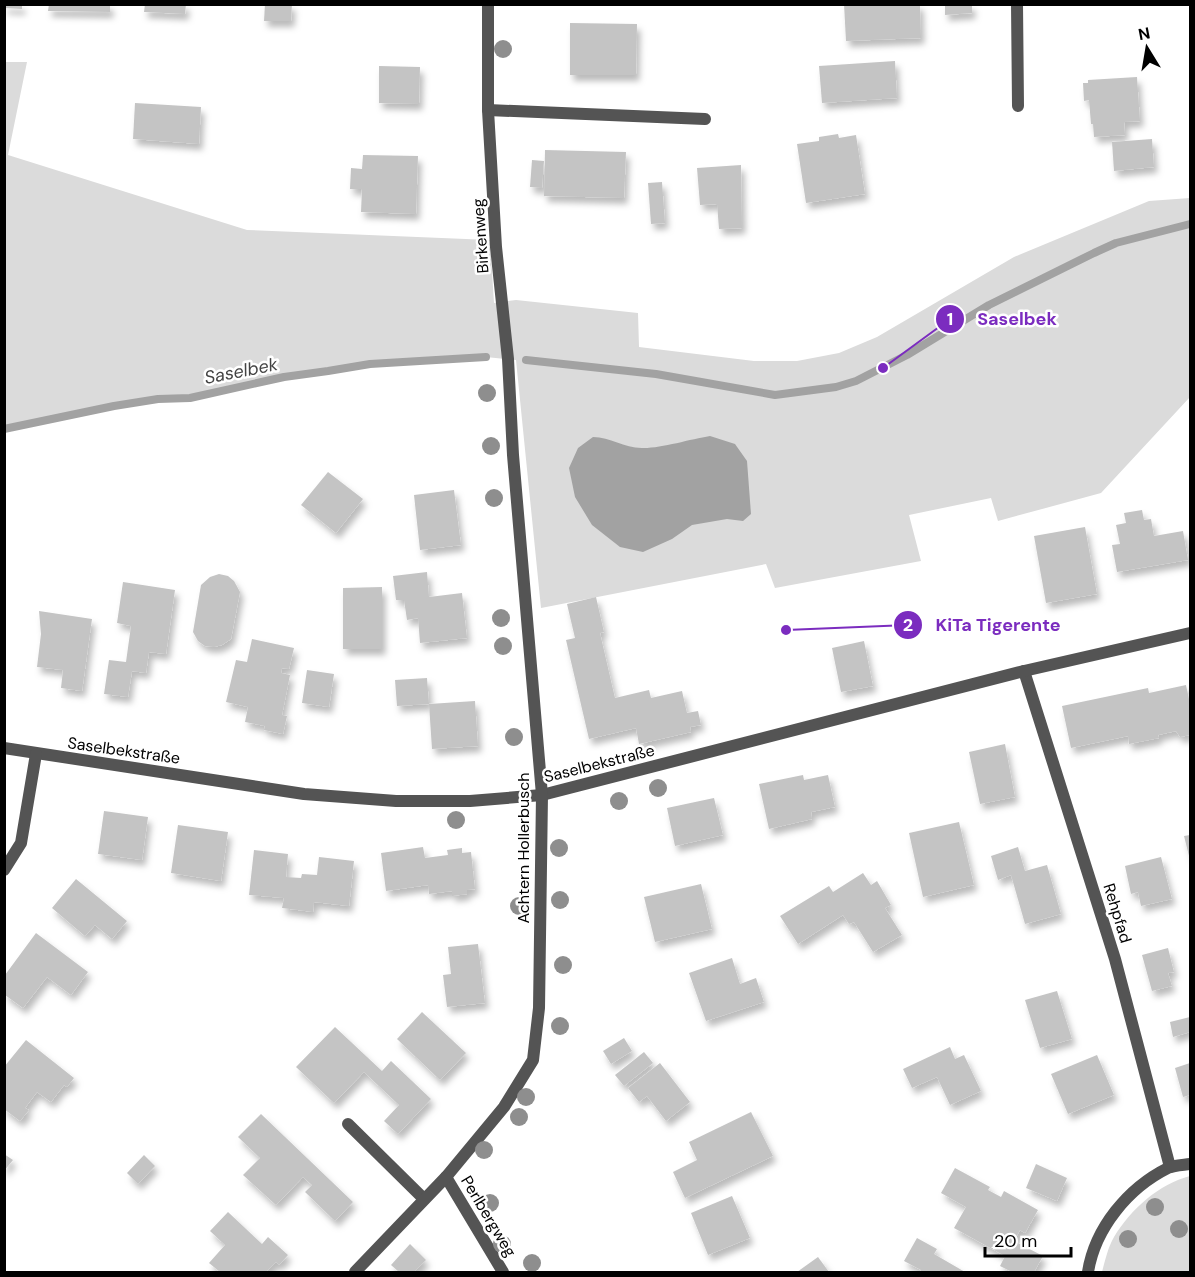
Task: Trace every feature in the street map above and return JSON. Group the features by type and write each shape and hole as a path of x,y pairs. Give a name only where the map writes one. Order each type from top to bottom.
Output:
{"street":[{"name":"Birkenweg","path":"488,4 488,110 496,247 508,359"},
{"path":"1017,4 1018,106"},
{"path":"488,110 705,119"},
{"name":"Achtern Hollerbusch","path":"355,1272 446,1177 504,1107 533,1060 539,1008 542,795 514,466 508,359"},
{"name":"Saselbekstraße","path":"4,748 304,794 396,801 470,801 542,795 1024,671 1191,633"},
{"name":"Rehpfad","path":"1024,671 1115,959 1170,1167"},
{"path":"4,870 21,843 36,754"},
{"path":"348,1124 424,1199"},
{"path":"1088,1272 1090,1260 1106,1224 1135,1189 1170,1167 1191,1164"},
{"name":"Perlbergweg","path":"446,1177 503,1272"}],"shaded area":[{"path":"5,62 27,62 8,155 247,230 490,240 494,303 516,300 638,313 639,347 754,361 797,361 839,353 877,337 1014,257 1149,201 1190,198 1190,397 1101,493 998,521 991,498 909,515 921,561 775,588 766,564 541,608 516,360 486,357 370,364 284,377 190,398 158,399 114,406 5,429"},
{"path":"710,436 735,444 747,461 751,514 743,521 727,519 692,525 672,539 643,552 620,547 592,525 575,497 569,468 578,448 593,437 631,447 651,448"},
{"path":"1190,1176 1190,1272 1102,1272 1112,1241 1137,1208 1157,1191"}],"building":[{"path":"4,4 22,4 22,9 4,8"},
{"path":"49,4 110,4 110,12 48,11"},
{"path":"145,4 186,4 185,14 144,12"},
{"path":"265,4 292,4 291,21 264,21"},
{"path":"844,4 920,4 921,38 846,41"},
{"path":"945,4 972,4 972,13 945,15"},
{"path":"570,23 637,24 636,75 570,75"},
{"path":"895,61 897,98 822,103 819,66"},
{"path":"379,66 420,67 419,104 379,103"},
{"path":"1137,77 1140,121 1124,122 1125,135 1094,137 1089,100 1084,101 1083,83 1088,83 1088,80"},
{"path":"135,103 201,107 199,144 133,139"},
{"path":"838,134 839,138 856,135 865,194 806,203 797,144 819,141 819,137"},
{"path":"1152,139 1154,167 1114,171 1112,142"},
{"path":"545,150 626,152 624,198 544,196"},
{"path":"363,155 418,156 416,214 361,212 362,189 350,189 351,168 362,169"},
{"path":"532,160 544,161 542,188 530,187"},
{"path":"741,165 742,228 719,229 717,204 700,205 697,168"},
{"path":"662,182 665,223 651,224 648,183"},
{"path":"328,472 363,499 336,533 301,505"},
{"path":"454,490 461,545 420,550 414,495"},
{"path":"1142,510 1144,520 1151,519 1154,536 1183,531 1188,560 1117,572 1112,545 1120,544 1116,525 1126,523 1124,513"},
{"path":"1085,527 1097,594 1046,603 1034,536"},
{"path":"427,572 429,597 462,593 467,638 420,643 418,618 407,620 404,600 396,600 393,576"},
{"path":"219,574 228,576 234,581 240,592 231,639 222,645 205,646 198,641 193,632 201,585 210,577"},
{"path":"123,582 175,590 166,654 149,652 146,673 132,671 128,697 104,694 109,660 126,662 131,626 117,623"},
{"path":"382,587 382,649 343,649 343,588"},
{"path":"596,597 604,632 600,633 615,698 649,690 651,698 682,691 687,713 698,711 701,725 690,727 691,732 639,744 636,728 589,739 566,640 575,638 567,604"},
{"path":"39,611 92,619 82,691 61,688 63,670 37,667 41,634"},
{"path":"252,639 294,648 289,669 282,668 281,673 290,675 282,715 287,716 283,734 264,730 265,726 245,722 248,707 226,702 236,660 247,662"},
{"path":"864,641 873,686 841,692 832,648"},
{"path":"307,670 334,674 329,707 302,703"},
{"path":"427,678 429,704 397,706 395,680"},
{"path":"1186,685 1190,704 1190,735 1180,737 1176,731 1158,735 1159,738 1129,744 1128,736 1071,748 1062,706 1148,688 1149,693"},
{"path":"475,701 478,746 432,749 429,704"},
{"path":"1005,744 1015,797 980,804 969,752"},
{"path":"803,775 804,780 828,775 835,807 811,812 812,819 769,829 759,784"},
{"path":"714,798 723,835 675,846 667,808"},
{"path":"104,811 148,817 142,860 98,854"},
{"path":"959,822 974,885 923,897 909,833"},
{"path":"178,825 228,832 221,881 171,873"},
{"path":"1190,835 1190,860 1184,836"},
{"path":"423,847 425,858 448,855 447,850 462,848 462,853 471,852 475,889 467,890 467,894 452,896 452,891 429,894 428,885 386,891 381,853"},
{"path":"1018,847 1025,871 1047,865 1061,914 1025,924 1011,875 998,880 991,856"},
{"path":"254,850 288,854 286,877 301,878 302,874 317,875 319,857 354,861 349,906 314,902 313,912 282,908 284,898 249,895"},
{"path":"1161,857 1172,899 1141,906 1138,892 1131,894 1125,866"},
{"path":"863,873 871,885 877,881 891,905 885,908 902,935 873,952 854,922 849,924 843,915 798,944 780,916 829,886 833,892"},
{"path":"76,879 127,921 112,939 95,925 85,936 52,908"},
{"path":"701,884 712,929 655,942 644,897"},
{"path":"36,933 88,972 71,995 47,977 23,1008 5,995 5,975"},
{"path":"478,944 485,1003 447,1007 443,975 451,974 448,947"},
{"path":"1168,948 1174,972 1168,973 1172,986 1152,991 1142,955"},
{"path":"732,958 740,984 756,978 764,1002 706,1021 689,973"},
{"path":"1057,991 1072,1039 1040,1048 1025,1000"},
{"path":"422,1012 466,1053 440,1080 397,1039"},
{"path":"1190,1017 1190,1032 1173,1037 1170,1022"},
{"path":"335,1027 382,1071 391,1061 431,1099 398,1134 384,1121 399,1105 364,1072 334,1103 296,1067"},
{"path":"624,1038 632,1051 611,1064 603,1051"},
{"path":"26,1040 74,1078 67,1087 64,1085 51,1102 37,1092 25,1108 29,1110 20,1121 4,1109 4,1067"},
{"path":"950,1047 955,1059 964,1055 981,1091 950,1105 937,1077 912,1088 903,1069"},
{"path":"644,1052 653,1063 624,1086 615,1075"},
{"path":"1097,1055 1114,1095 1068,1114 1051,1074"},
{"path":"660,1063 690,1102 666,1121 647,1096 639,1102 628,1088"},
{"path":"1190,1063 1190,1095 1183,1097 1175,1068"},
{"path":"751,1112 773,1156 685,1198 673,1172 697,1160 689,1142"},
{"path":"261,1114 353,1202 335,1221 305,1192 312,1185 303,1177 276,1205 243,1175 260,1158 238,1137"},
{"path":"4,1154 13,1160 4,1171"},
{"path":"144,1155 155,1166 138,1184 127,1173"},
{"path":"1036,1164 1067,1178 1057,1201 1026,1188"},
{"path":"955,1168 990,1187 988,1190 1001,1197 1004,1191 1038,1210 1025,1233 1020,1230 1014,1241 1043,1256 1034,1272 1012,1272 1000,1266 1005,1256 954,1228 966,1207 941,1193"},
{"path":"732,1196 750,1238 708,1255 691,1213"},
{"path":"228,1212 262,1244 268,1237 288,1255 279,1265 276,1262 266,1272 220,1272 209,1263 225,1245 210,1231"},
{"path":"917,1238 937,1249 934,1254 965,1272 920,1272 921,1270 904,1261"},
{"path":"410,1244 426,1260 414,1272 399,1272 391,1265"},
{"path":"818,1257 829,1272 797,1272"}],"waterway":[{"name":"Saselbek","path":"526,360 656,374 775,395 836,387 856,381 907,355 989,305 1094,253 1116,243 1190,224"},
{"name":"Saselbek","path":"4,429 114,406 158,399 190,398 284,377 370,364 486,357"}],"place":[{"name":"Saselbek","path":"883,368"},
{"name":"KiTa Tigerente","path":"786,630"}]}
